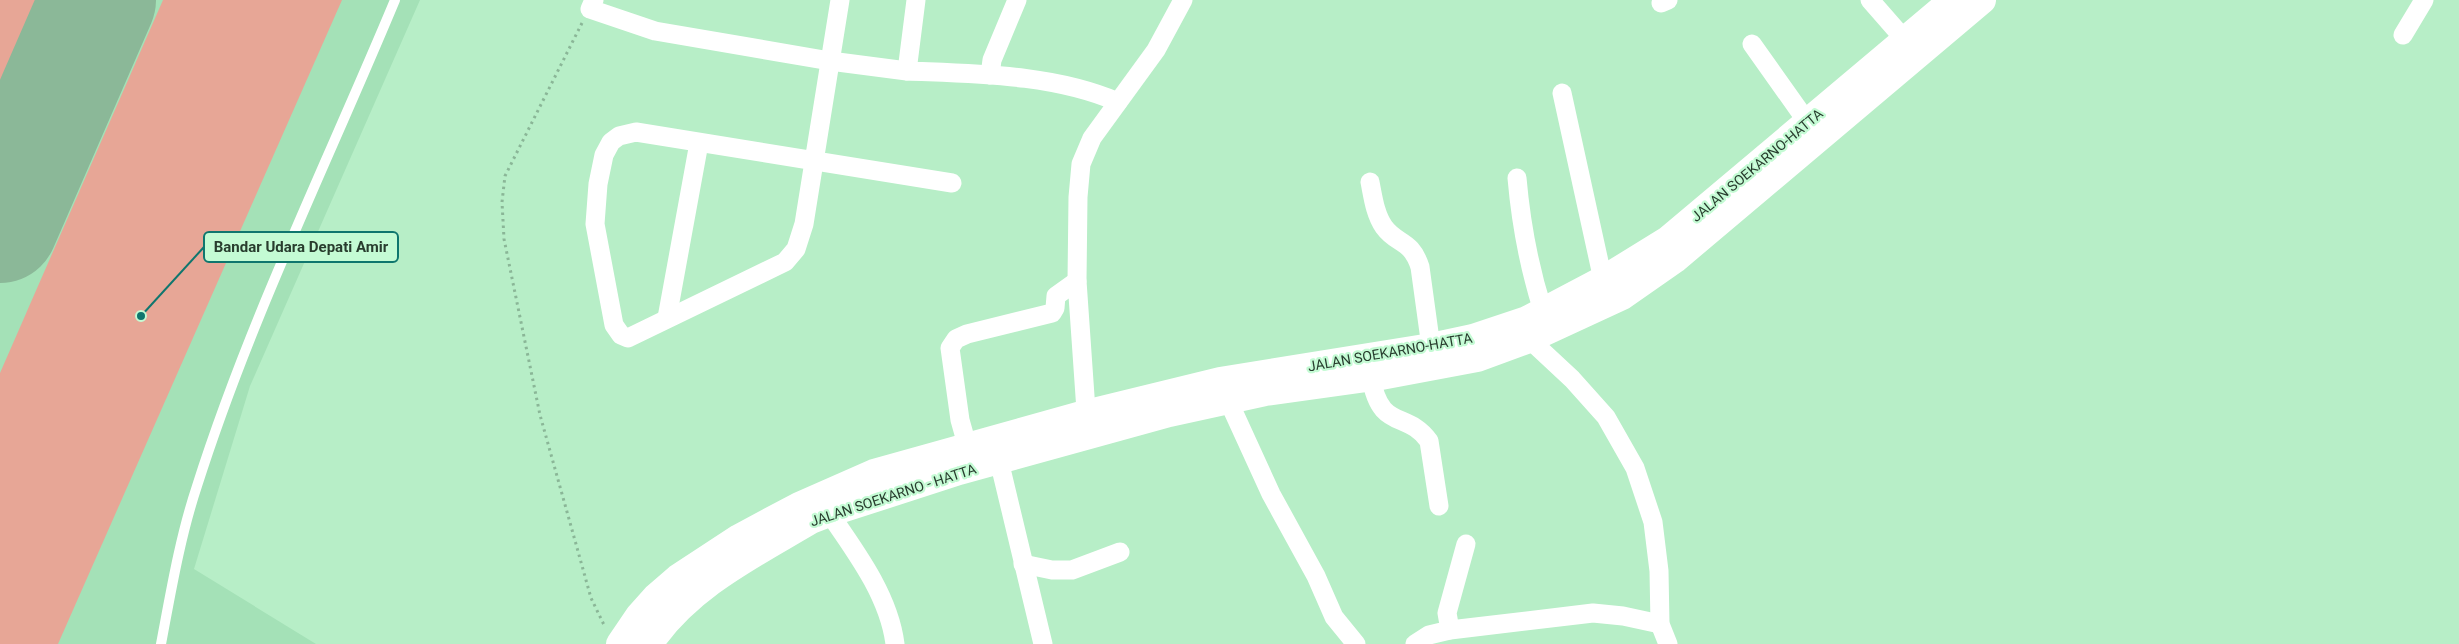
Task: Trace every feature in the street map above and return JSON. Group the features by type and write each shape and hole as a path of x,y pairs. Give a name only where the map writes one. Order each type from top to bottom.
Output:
{"highway":[{"name":"JALAN SOEKARNO-HATTA","path":"997,450 1087,424 1220,380 1431,347 1503,329 1603,280 1668,240 1905,40 1969,2"},
{"path":"1087,424 1266,392 1371,377 1477,358 1529,339 1622,296 1675,260 1969,2"},
{"name":"JALAN SOEKARNO - HATTA","path":"614,637 639,616 656,596 678,578 739,538 799,506 874,473 970,457 997,450"},
{"name":"JALAN SOEKARNO - HATTA","path":"649,644 661,626 696,591 803,525 970,457"}],"street":[{"path":"840,0 813,161 804,224 796,249 785,262 628,338 621,335 614,325 596,224 598,184 604,155 611,142 619,136 636,132 699,143 813,161 952,183"},
{"path":"907,71 916,0"},
{"path":"990,75 992,60 1017,0"},
{"path":"1087,424 1077,281 1078,197 1081,164 1092,138 1156,50 1183,0"},
{"path":"1870,0 1905,40"},
{"path":"2403,35 2424,0"},
{"path":"592,5 654,31 830,61 907,71 990,75 1064,85 1100,94 1118,102"},
{"path":"1752,44 1808,123"},
{"path":"1562,93 1603,280"},
{"path":"666,318 699,143"},
{"path":"1517,178 1520,214 1542,311"},
{"path":"1370,182 1376,210 1385,229 1408,246 1416,255 1420,268 1431,347"},
{"path":"970,457 955,393 950,348 956,339 967,334 1052,313 1055,308 1056,296 1077,281"},
{"path":"1529,339 1572,379 1606,417 1635,468 1653,522 1659,571 1660,624 1668,644"},
{"path":"1371,377 1374,392 1386,414 1423,434 1428,441 1439,506"},
{"path":"1228,400 1271,494 1316,576 1334,616 1356,644"},
{"path":"997,450 1043,644"},
{"path":"829,513 871,578 893,628 895,644"},
{"path":"1450,630 1447,613 1466,544"},
{"path":"1023,564 1052,570 1072,570 1120,552"},
{"path":"1414,644 1428,635 1450,630 1593,613 1623,616 1660,624"}],"lane":[{"path":"161,644 174,576 196,487 225,405 286,255 396,0"}],"path":[{"path":"592,5 565,54 557,75 505,176 502,202 504,239 540,415 591,598 614,637"}],"shaded area":[{"path":"0,0 420,0 250,386 194,569 316,644 0,644"},
{"path":"0,0 39,0 0,88"},
{"path":"163,0 342,0 58,644 0,644 0,373"}],"runway":[{"path":"0,225 98,0"}],"place":[{"name":"Bandar Udara Depati Amir","path":"141,316"}]}
